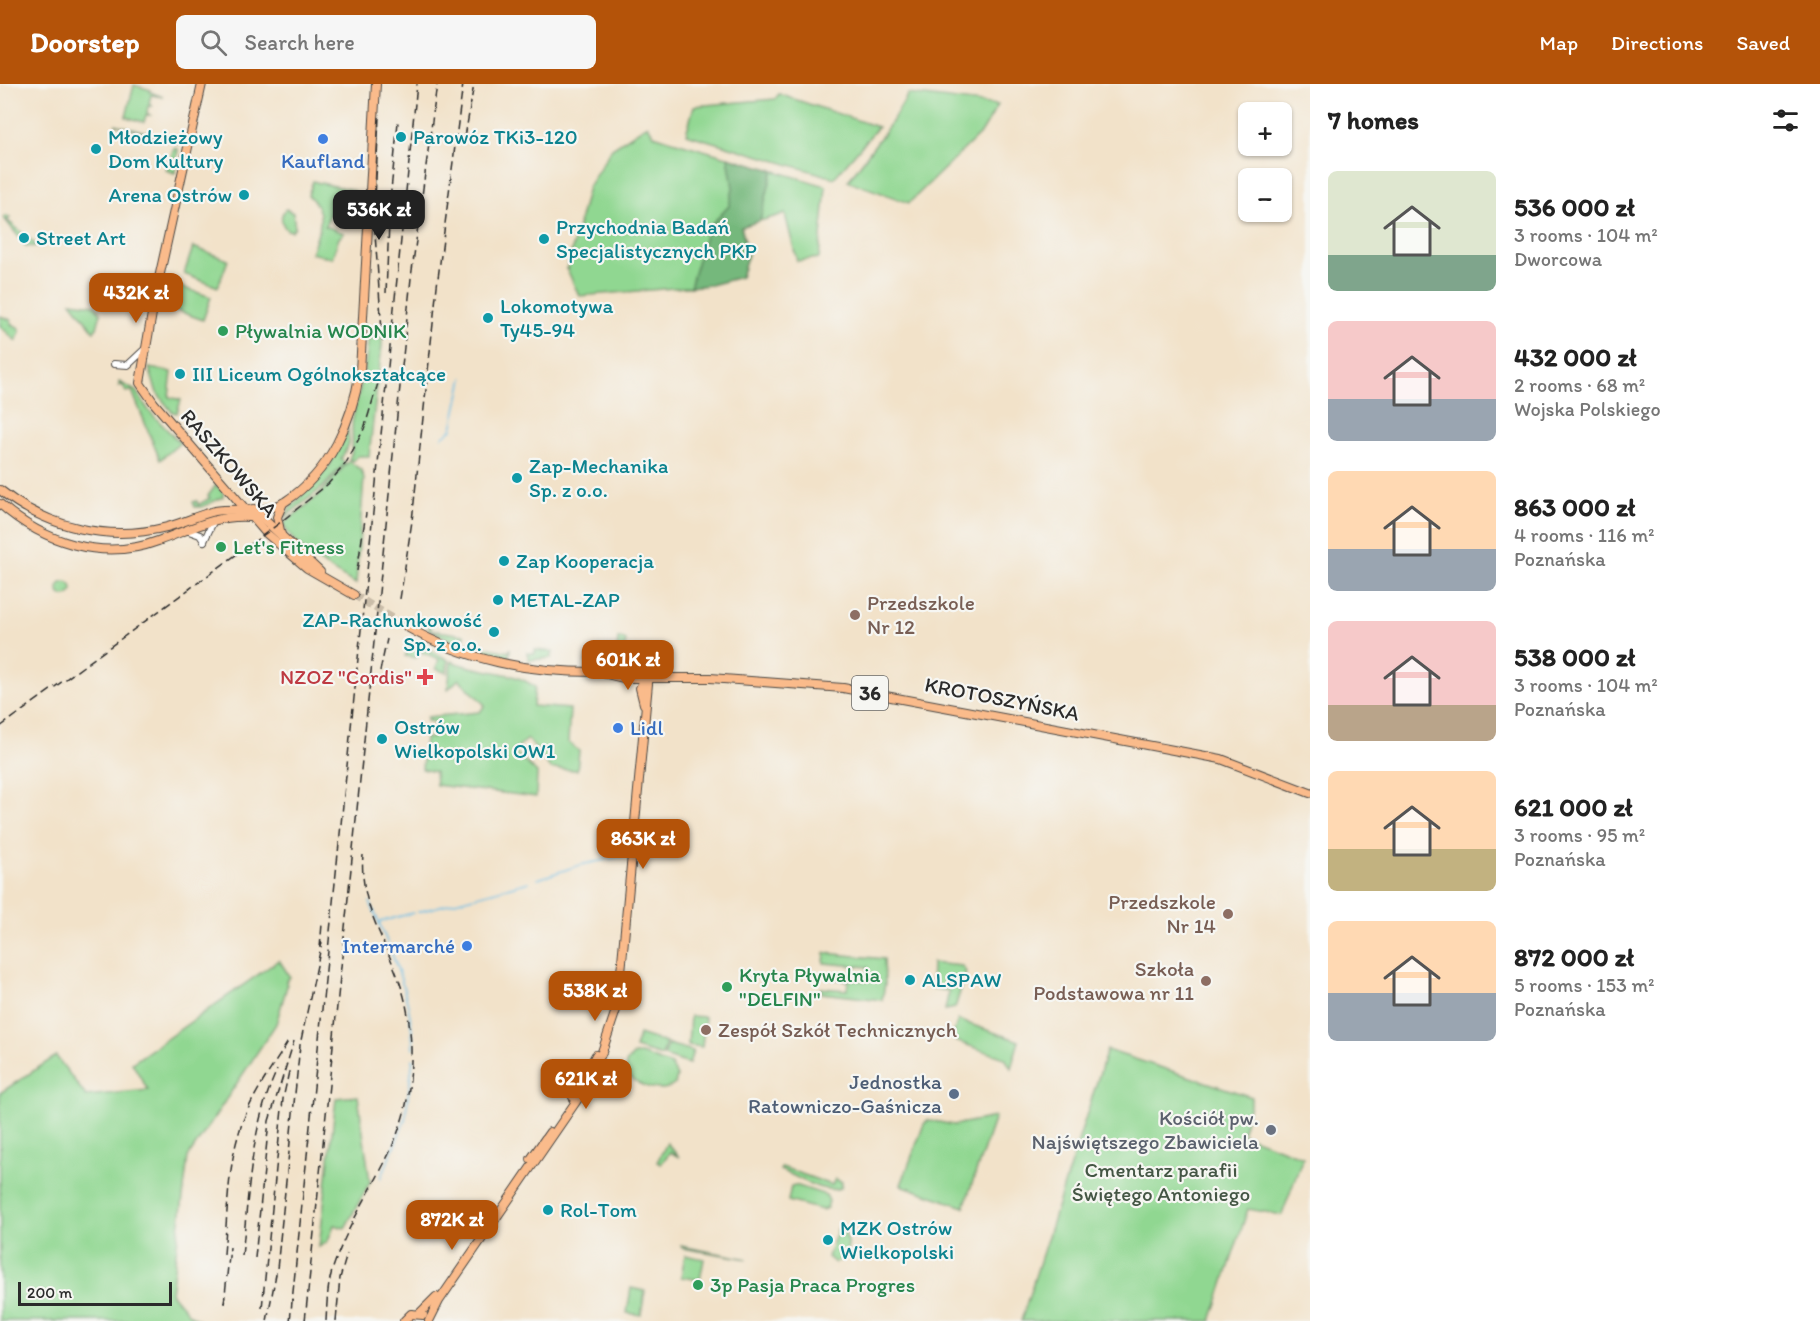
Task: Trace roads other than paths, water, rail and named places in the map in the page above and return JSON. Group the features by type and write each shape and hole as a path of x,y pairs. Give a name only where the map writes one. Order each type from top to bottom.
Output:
{"main road":[{"path":"144,350 202,84"},
{"path":"213,516 252,513 284,503 314,476 330,456 350,412 358,385 364,333 375,84"},
{"name":"RASZKOWSKA","path":"144,350 140,383 154,403 216,473 243,510"},
{"path":"0,490 43,517 100,532 157,530 243,510 252,513"},
{"path":"0,504 46,534 75,545 95,549 143,546 186,530 213,516 227,504 230,492"},
{"path":"284,503 277,522 284,540"},
{"path":"234,516 243,510"},
{"name":"RASZKOWSKA","path":"252,513 328,579"},
{"name":"RASZKOWSKA","path":"252,513 295,559 354,595"},
{"name":"KROTOSZYŃSKA","path":"407,627 443,646 483,660 524,667 647,676 809,683 843,688 1221,759 1310,793"},
{"path":"420,1313 429,1321 439,1301 584,1090 611,1030 618,1004 647,676"},
{"path":"404,1321 411,1314 420,1313 432,1303 573,1098 601,1042 618,992"}],"street":[{"path":"114,364 128,365 144,350"},
{"path":"186,530 200,535 204,541 213,516"}],"waterway":[{"path":"442,437 452,429 463,378"},
{"path":"538,879 580,865 624,856"},
{"path":"418,912 529,882"},
{"path":"370,902 399,973 409,1010 413,1048"},
{"path":"379,922 413,913"},
{"path":"381,1178 405,1120 413,1059"}],"tunnel":[{"path":"354,595 407,627"}],"railway":[{"path":"290,1321 417,84"},
{"path":"305,1321 411,278 437,84"},
{"path":"400,599 412,521 437,286 463,84"},
{"path":"465,137 474,84"},
{"path":"379,117 374,220 383,345"},
{"path":"386,293 390,200 398,122"},
{"path":"0,727 277,525 328,484 346,463 364,429 379,380"},
{"path":"357,571 366,513"},
{"path":"380,671 387,639"},
{"path":"326,1321 332,1271 352,1222 388,1156 398,1132 406,1107 410,1079 411,1039 408,1013 397,975 368,902 363,855"},
{"path":"320,948 322,924"},
{"path":"267,1321 277,1269 300,1045 322,942"},
{"path":"224,1254 229,1184 239,1132 254,1097 289,1040"},
{"path":"255,1258 269,1121 294,1041"},
{"path":"262,1308 283,1099 290,1067"},
{"path":"242,1256 256,1138 268,1092 277,1070"},
{"path":"224,1304 230,1247"},
{"path":"336,1321 340,1278 347,1254"}],"place":[{"name":"Parowóz TKi3-120","path":"401,137"},
{"name":"Kaufland","path":"323,139"},
{"name":"Młodzieżowy Dom Kultury","path":"96,149"},
{"name":"Arena Ostrów","path":"244,195"},
{"name":"Street Art","path":"24,238"},
{"name":"Przychodnia Badań Specjalistycznych PKP","path":"544,239"},
{"name":"Lokomotywa Ty45-94","path":"488,318"},
{"name":"Pływalnia WODNIK","path":"223,331"},
{"name":"III Liceum Ogólnokształcące","path":"180,374"},
{"name":"Zap-Mechanika Sp. z o.o.","path":"517,478"},
{"name":"Let's Fitness","path":"221,547"},
{"name":"Zap Kooperacja","path":"504,561"},
{"name":"METAL-ZAP","path":"498,600"},
{"name":"Przedszkole Nr 12","path":"855,615"},
{"name":"ZAP-Rachunkowość Sp. z o.o.","path":"494,632"},
{"name":"NZOZ \"Cordis\"","path":"425,677"},
{"name":"Lidl","path":"618,728"},
{"name":"Ostrów Wielkopolski OW1","path":"382,739"},
{"name":"Przedszkole Nr 14","path":"1228,914"},
{"name":"Intermarché","path":"467,946"},
{"name":"ALSPAW","path":"910,980"},
{"name":"Szkoła Podstawowa nr 11","path":"1206,981"},
{"name":"Kryta Pływalnia \"DELFIN\"","path":"727,987"},
{"name":"Zespół Szkół Technicznych","path":"706,1030"},
{"name":"Jednostka Ratowniczo-Gaśnicza","path":"954,1094"},
{"name":"Kościół pw. Najświętszego Zbawiciela","path":"1271,1130"},
{"name":"Rol-Tom","path":"548,1210"},
{"name":"MZK Ostrów Wielkopolski","path":"828,1240"},
{"name":"3p Pasja Praca Progres","path":"698,1285"}],"park label":[{"name":"Cmentarz parafii Świętego Antoniego","path":"1161,1182"}]}
